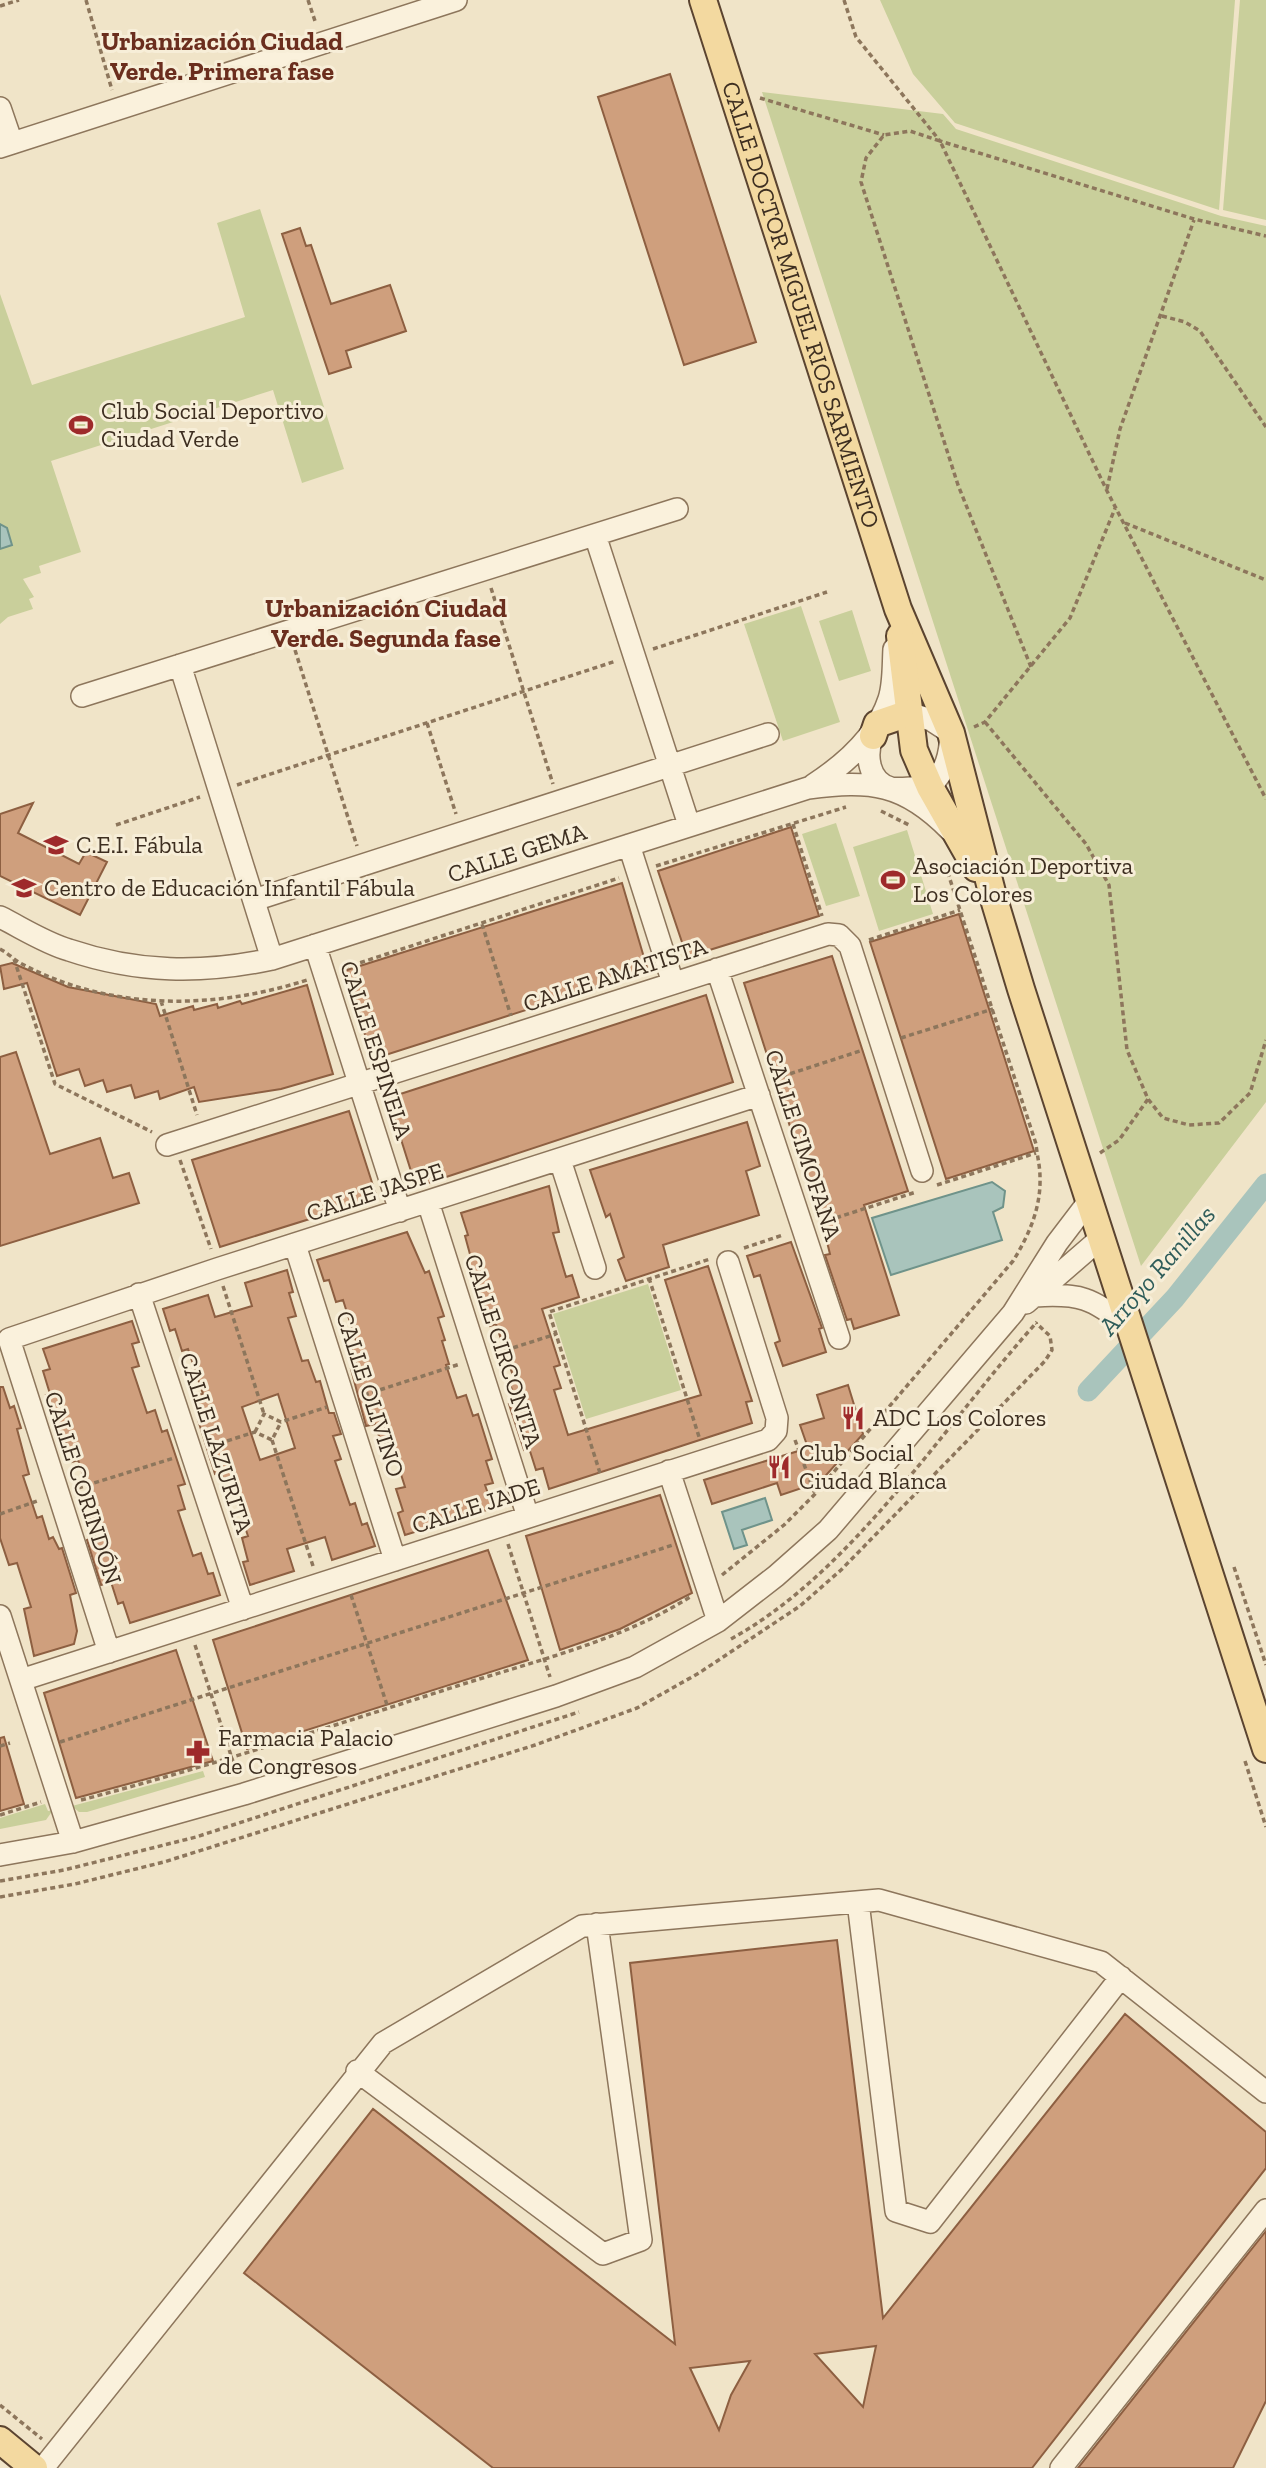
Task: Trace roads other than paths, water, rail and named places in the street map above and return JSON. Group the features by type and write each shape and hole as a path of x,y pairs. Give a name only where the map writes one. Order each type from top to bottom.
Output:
{"main road":[{"name":"CALLE DOCTOR MIGUEL RIOS SARMIENTO","path":"703,0 898,609 960,731 993,897 1128,1326 1266,1749"},
{"name":"CALLE DOCTOR MIGUEL RIOS SARMIENTO","path":"898,609 914,750 930,787 993,897"},
{"path":"875,730 909,713"},
{"path":"0,2440 34,2468"}],"street":[{"path":"0,108 6,145 426,5 456,0"},
{"path":"82,696 677,509"},
{"path":"595,535 689,825"},
{"name":"CALLE GEMA","path":"808,788 837,770 875,730 889,698 898,609"},
{"path":"180,665 272,959"},
{"path":"875,730 868,751 870,766 878,779 891,788 930,787 945,771 960,731 909,713"},
{"path":"254,901 768,734"},
{"name":"CALLE GEMA","path":"0,917 67,950 151,970 229,968 272,959 808,788 858,784 891,788 936,816 959,839"},
{"path":"629,845 673,983"},
{"name":"CALLE AMATISTA","path":"170,1144 360,1086 828,934 839,935 850,946 922,1171"},
{"name":"CALLE ESPINELA","path":"315,945 400,1211"},
{"name":"CALLE CIMOFANA","path":"717,970 839,1338"},
{"name":"CALLE JASPE","path":"9,1339 139,1294 759,1096"},
{"path":"560,1160 595,1268"},
{"path":"0,1855 73,1842 244,1794 556,1696 635,1667 718,1621 776,1576 828,1530 1013,1313 1057,1243 1089,1201"},
{"name":"CALLE CIRCONITA","path":"428,1202 528,1517"},
{"path":"1057,1243 1101,1238"},
{"path":"1040,1305 1101,1238"},
{"name":"CALLE OLIVINO","path":"295,1245 395,1560"},
{"name":"CALLE JADE","path":"21,1681 768,1440 776,1431 777,1418 727,1256"},
{"name":"CALLE LAZURITA","path":"139,1294 243,1609"},
{"path":"1013,1313 1083,1296 1102,1306 1128,1326"},
{"name":"CALLE CORINDÓN","path":"9,1339 108,1652"},
{"path":"670,1471 718,1621"},
{"path":"0,1616 73,1842"},
{"path":"43,2468 357,2071 383,2043 582,1926 879,1900 1101,1962 1266,2092"},
{"path":"858,1902 896,2211 930,2222 1121,1977"},
{"path":"357,2071 603,2254 641,2240 597,1924"},
{"path":"1061,2468 1266,2210"}],"water":[{"path":"0,524 7,528 12,545 0,549"},
{"path":"992,1182 1005,1191 1003,1207 993,1212 1002,1240 891,1275 872,1218"},
{"path":"765,1498 772,1520 742,1530 747,1545 734,1549 722,1512"}],"waterway":[{"name":"Arroyo Ranillas","path":"1088,1391 1175,1298 1266,1184"}],"place":[{"name":"Club Social Deportivo Ciudad Verde","path":"81,425"},
{"name":"C.E.I. Fábula","path":"56,845"},
{"name":"Asociación Deportiva Los Colores","path":"893,880"},
{"name":"Centro de Educación Infantil Fábula","path":"24,888"},
{"name":"ADC Los Colores","path":"853,1418"},
{"name":"Club Social Ciudad Blanca","path":"779,1467"},
{"name":"Farmacia Palacio de Congresos","path":"198,1752"}],"district":[{"name":"Urbanización Ciudad Verde. Primera fase","path":"222,56"},
{"name":"Urbanización Ciudad Verde. Segunda fase","path":"386,623"}]}
